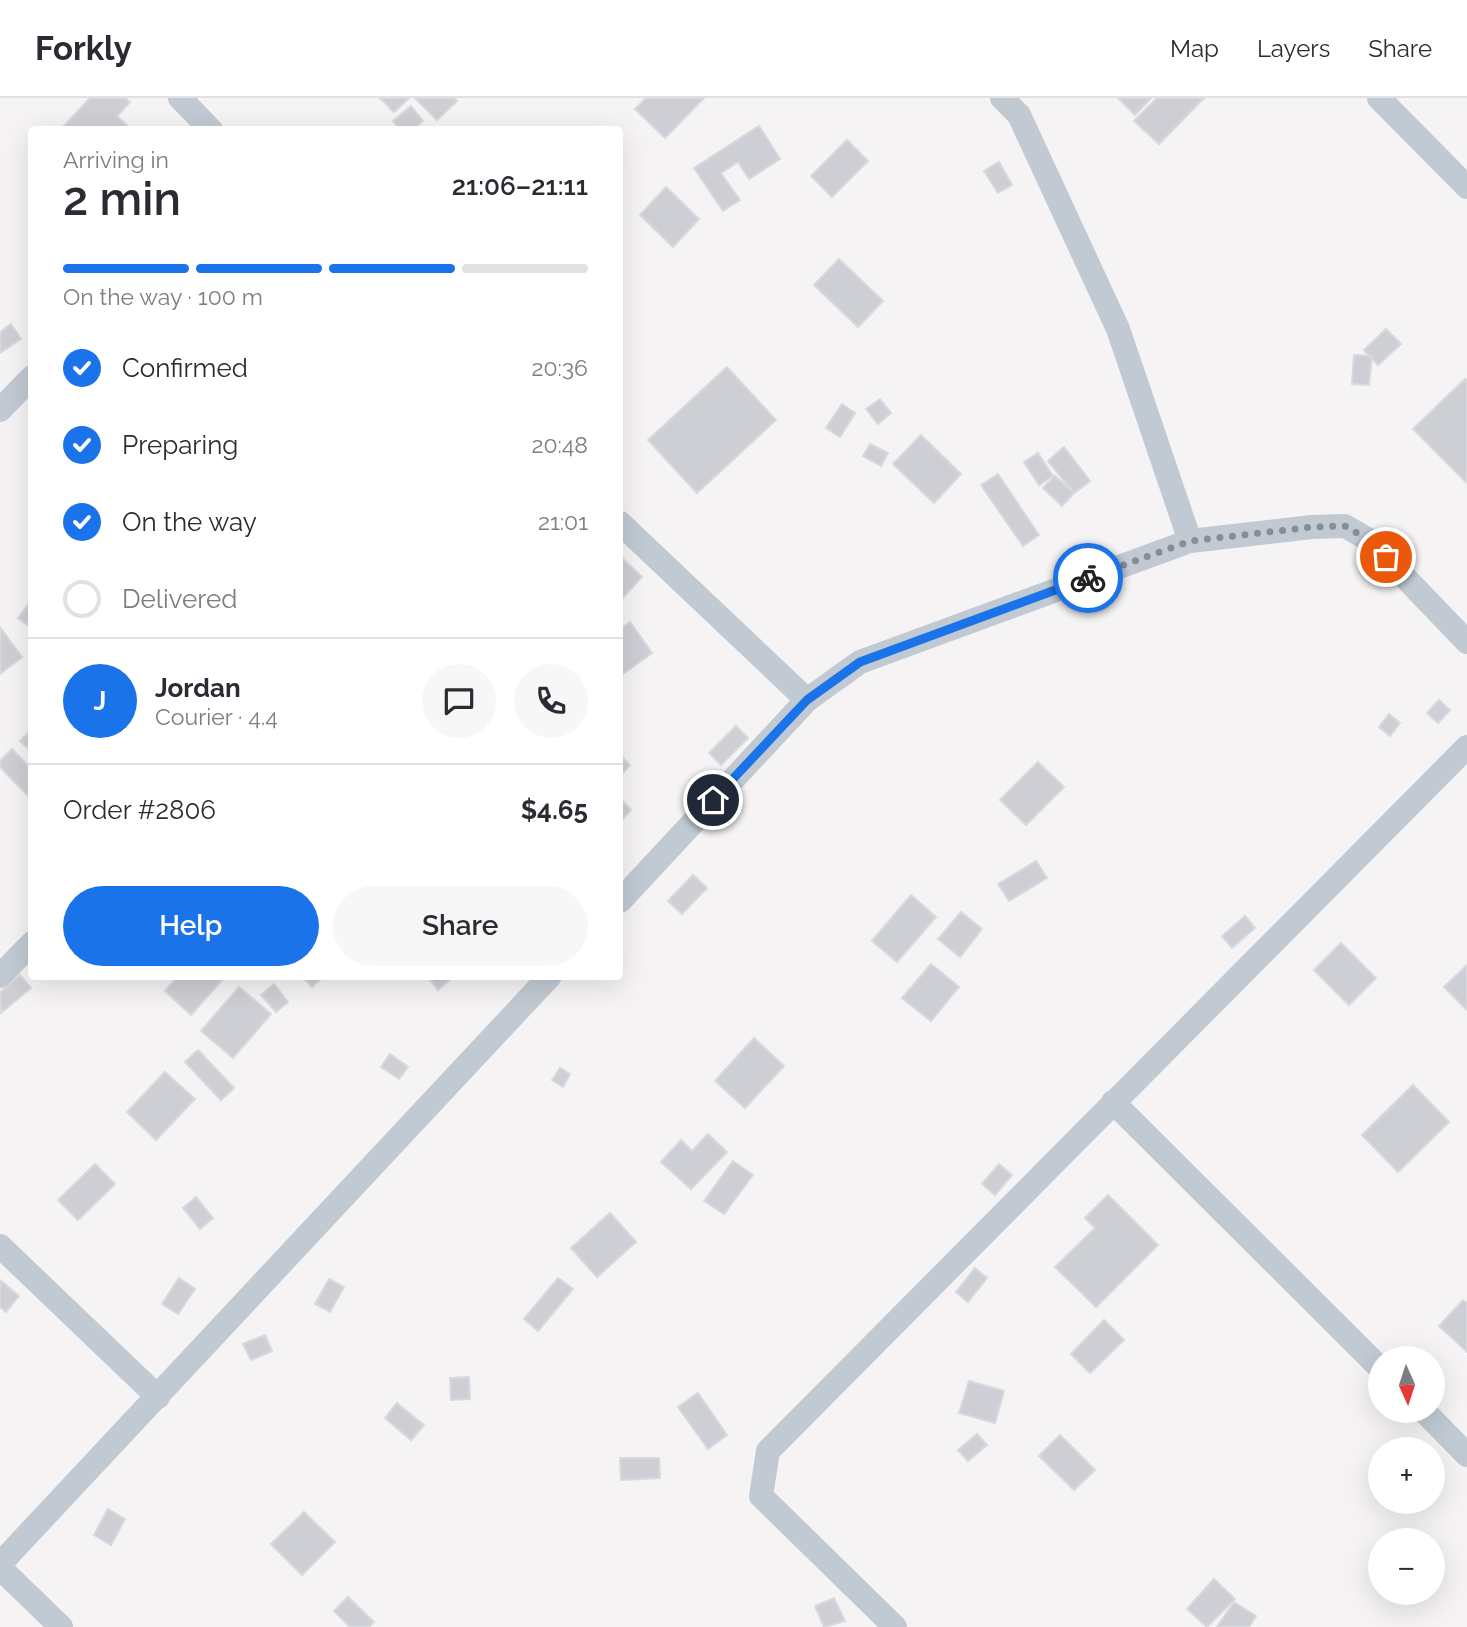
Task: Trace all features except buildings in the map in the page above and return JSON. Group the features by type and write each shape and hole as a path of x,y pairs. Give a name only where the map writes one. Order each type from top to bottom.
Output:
{"street":[{"path":"180,98 207,126"},
{"path":"1002,98 1019,115 1118,329 1190,541"},
{"path":"1379,98 1467,187"},
{"path":"0,410 28,381"},
{"path":"623,526 807,700"},
{"path":"623,898 807,700 860,662 1190,541 1345,526 1369,540 1467,642"},
{"path":"895,1627 761,1496 768,1451 1467,747"},
{"path":"0,976 28,947"},
{"path":"61,1627 0,1566 546,980"},
{"path":"1113,1102 1368,1356"},
{"path":"0,1246 158,1397"},
{"path":"1436,1423 1467,1455"}],"way so far":[{"path":"1088,578 1190,541 1312,527 1345,526 1369,540 1386,557"}],"route":[{"path":"713,800 807,700 860,662 1088,578"}]}
